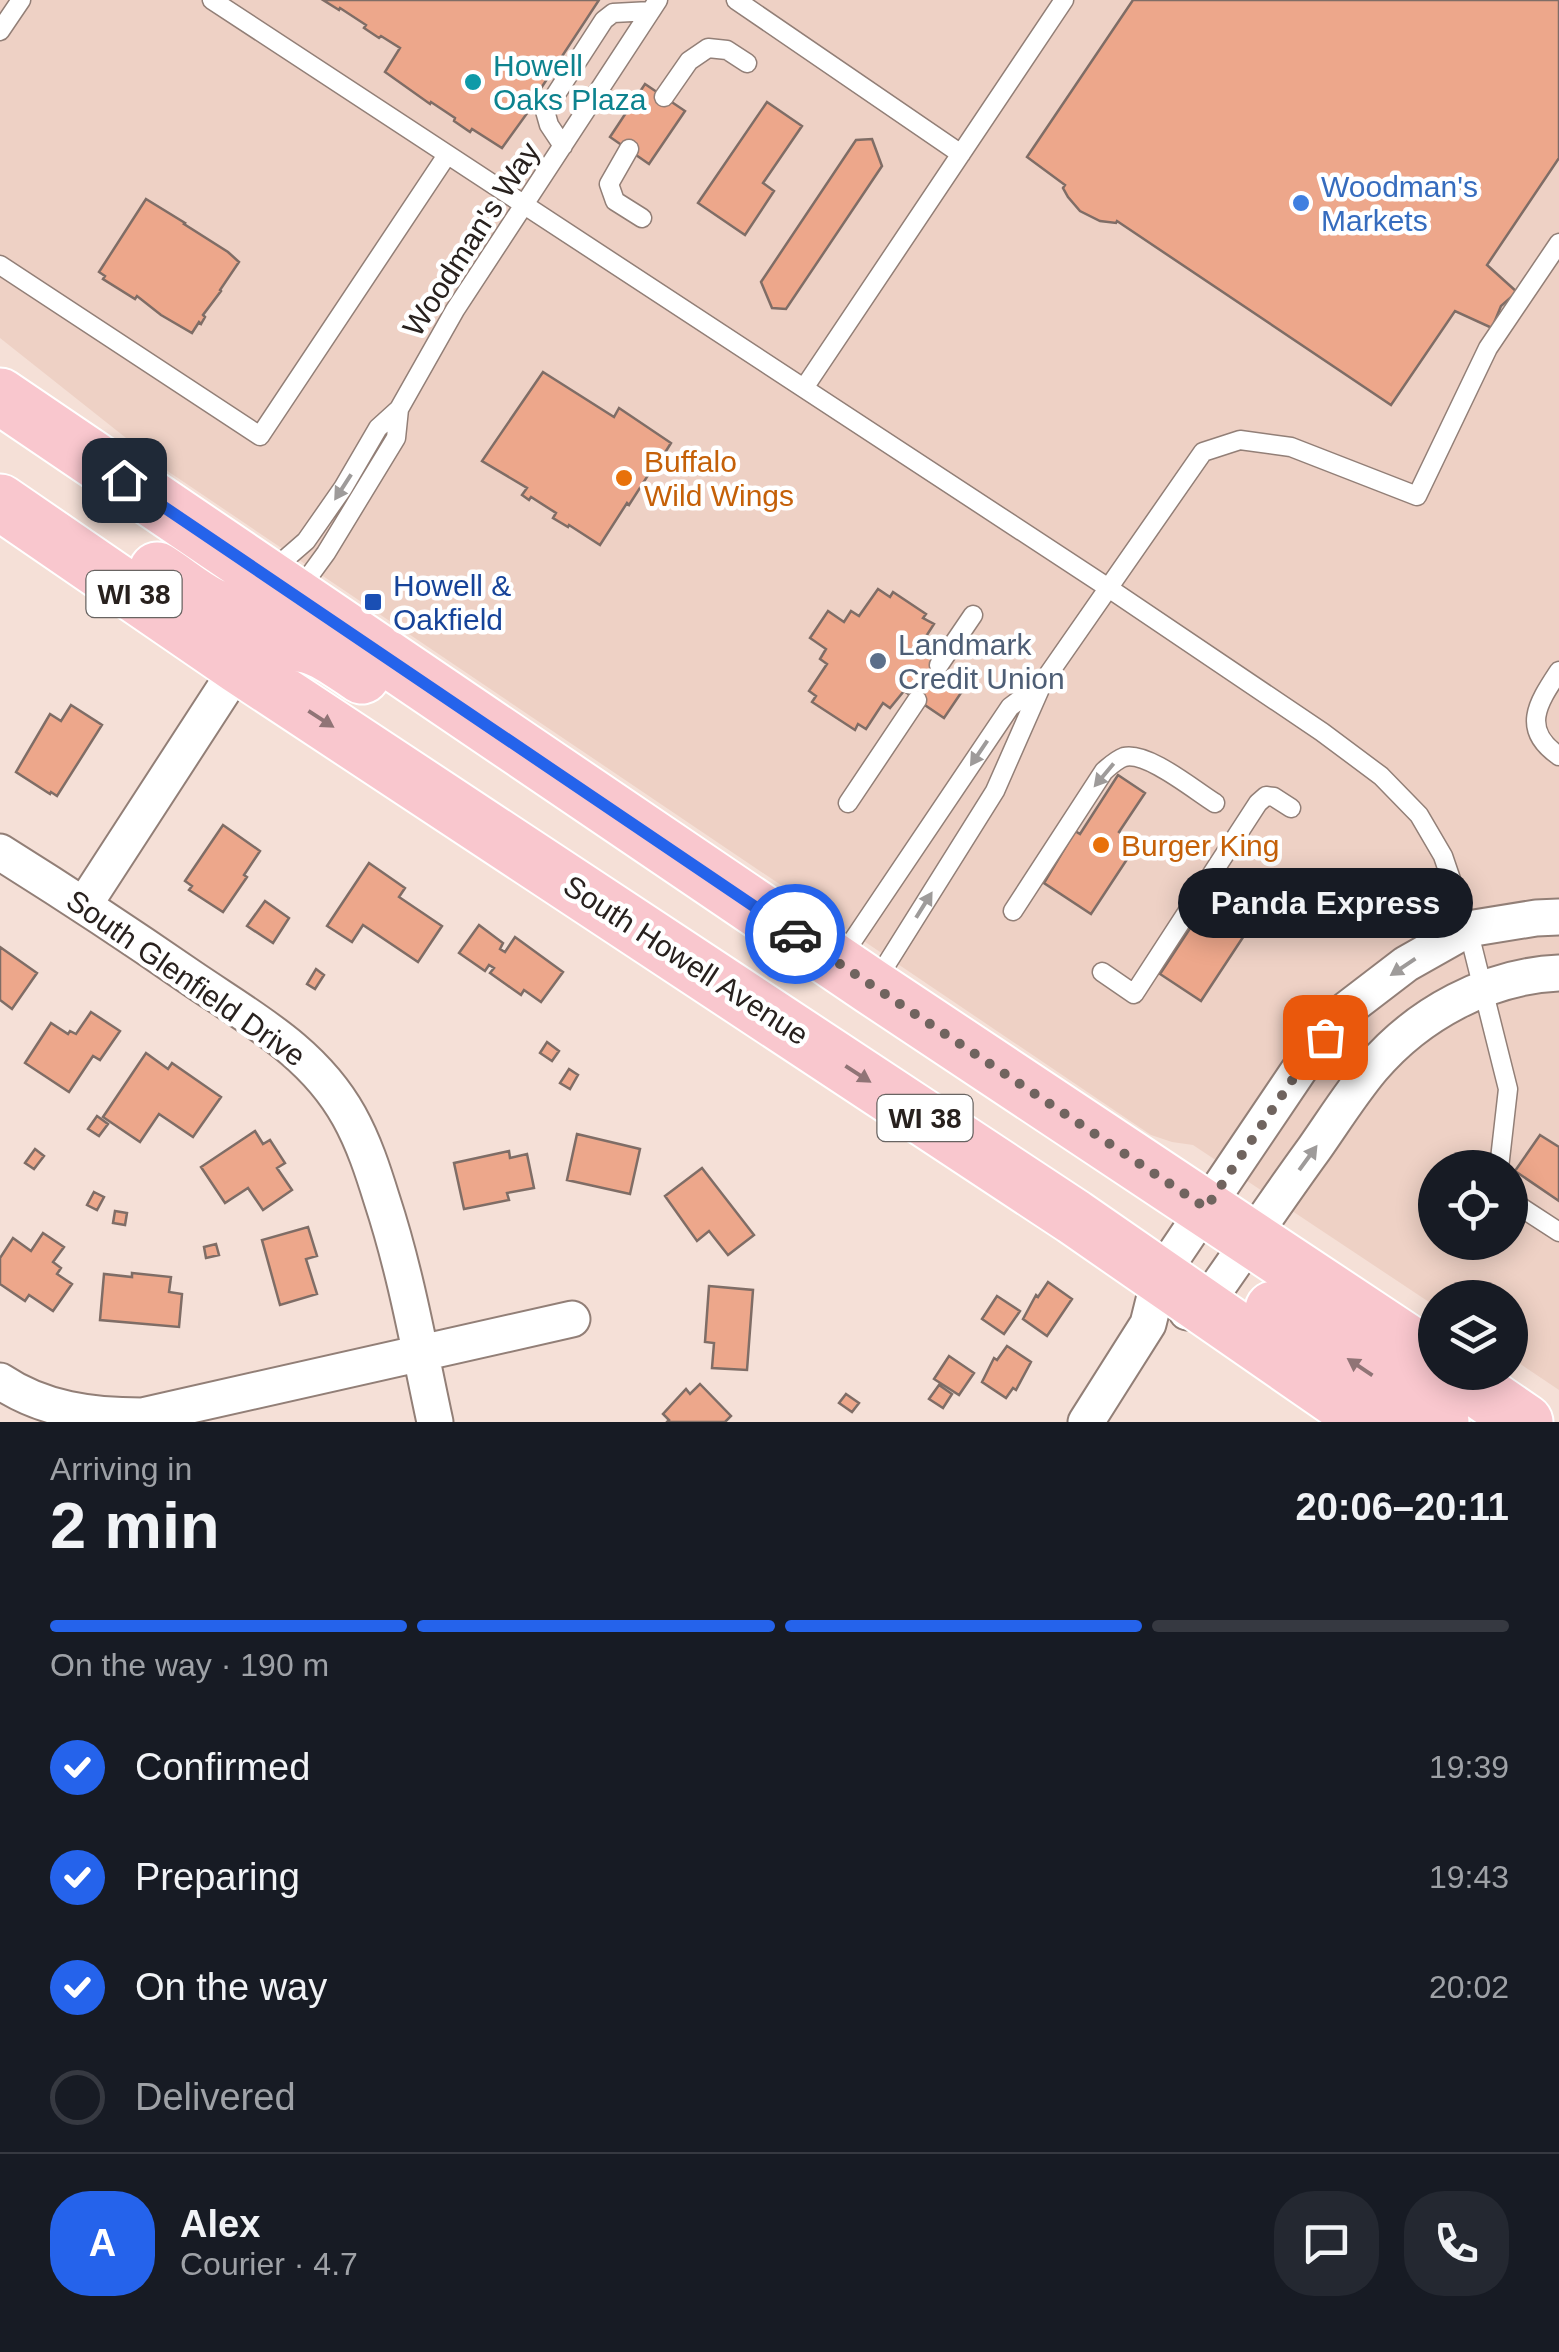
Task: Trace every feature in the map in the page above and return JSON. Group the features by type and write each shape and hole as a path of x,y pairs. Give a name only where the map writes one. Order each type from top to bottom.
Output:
{"main road":[{"name":"WI 38","path":"0,396 1206,1208 1226,1275 1370,1422"},
{"path":"0,434 187,522"},
{"path":"0,478 63,508 213,607 249,609 270,605 278,584"},
{"name":"South Howell Avenue","path":"0,502 239,666 1026,1185 1154,1300"},
{"path":"239,666 274,647 305,643 452,737 581,788"},
{"path":"1154,1300 1192,1271 1226,1275 1441,1422"},
{"name":"WI 38","path":"1226,1275 1418,1354"},
{"path":"1478,1390 1525,1422"}],"street":[{"path":"84,905 239,666"},
{"name":"South Glenfield Drive","path":"0,852 288,1044 320,1072 364,1145 390,1223 435,1422"},
{"path":"1086,1422 1206,1208 1303,1064 1346,1010 1406,964 1468,929 1559,917"},
{"path":"1226,1275 1373,1068 1408,1034 1446,1006 1482,989 1559,974"},
{"path":"0,1381 57,1408 98,1416 142,1416 572,1319"}],"lane":[{"path":"0,31 20,0"},
{"path":"212,0 1107,588 1381,776 1419,814 1443,856 1468,929 1508,1089 1501,1150"},
{"path":"736,0 961,154"},
{"path":"804,388 1064,0"},
{"path":"563,146 544,110 604,20 613,13 655,6"},
{"name":"Woodman's Way","path":"278,584 283,561 306,541 378,428 399,409 455,310 655,6"},
{"path":"664,97 689,61 708,48 727,50 747,63"},
{"path":"629,150 609,184 615,200 642,218"},
{"path":"0,264 260,436 447,155"},
{"path":"855,975 996,790 1043,682 1203,452 1240,440 1291,447 1417,496 1488,348 1559,243"},
{"name":"Woodman's Way","path":"278,584 326,554 396,438 399,409"},
{"path":"939,665 973,615"},
{"path":"1559,672 1541,698 1535,719 1539,738 1559,756"},
{"path":"855,975 1010,706 1043,682"},
{"path":"848,803 917,700"},
{"path":"1013,911 1104,771 1116,761 1126,756 1142,758 1215,804"},
{"path":"1102,972 1134,994 1258,803 1266,796 1274,797 1291,808"},
{"path":"1528,1212 1559,1232"}],"shaded area":[{"path":"0,0 1559,0 1559,1390 1528,1369 1528,1280 1418,1280 1418,1295 1193,1145 1151,1135 169,472 0,338"}],"building":[{"name":"Howell Oaks Plaza","path":"323,0 599,0 502,148 472,129 470,132 385,72 400,48"},
{"name":"Woodman's Markets","path":"1133,0 1559,0 1559,158 1487,265 1517,292 1501,306 1492,328 1455,311 1391,405 1117,221 1100,221 1080,211 1068,197 1065,185 1027,157"},
{"path":"645,84 685,111 649,164 610,137"},
{"path":"767,102 802,126 763,183 774,191 745,235 698,203"},
{"path":"872,139 882,166 786,309 772,308 761,282 856,140"},
{"path":"146,199 239,262 192,333 137,296 135,299 103,279 105,276 99,272"},
{"path":"543,372 614,417 619,408 671,443 600,545 553,518 556,513 522,495 527,488 482,461"},
{"name":"Landmark Credit Union","path":"878,589 890,597 893,592 926,614 923,618 934,624 918,649 967,684 944,718 904,691 890,708 883,703 866,729 858,724 855,730 812,702 816,696 809,691 827,664 820,659 826,649 810,638 828,611 844,622 851,611 859,616"},
{"path":"71,705 102,725 57,796 16,772 50,714 61,721"},
{"name":"Burger King","path":"1118,775 1145,793 1119,832 1137,844 1091,914 1044,883 1075,831 1080,834"},
{"path":"223,825 260,851 223,912 189,890 192,886 185,881"},
{"path":"369,863 405,888 399,897 442,926 418,962 363,925 352,942 327,926"},
{"path":"1212,895 1253,922 1201,1001 1160,974"},
{"path":"265,901 289,918 273,943 247,926"},
{"path":"479,925 503,943 500,949 505,952 515,937 563,972 541,1002 524,990 521,995 490,973 494,968 489,965 485,971 459,953"},
{"path":"0,947 37,973 12,1009 0,1000"},
{"path":"316,969 324,975 315,989 307,984"},
{"path":"91,1012 120,1031 100,1060 93,1056 69,1092 25,1063 51,1023 68,1034 76,1034"},
{"path":"547,1042 559,1051 552,1061 540,1053"},
{"path":"146,1053 168,1069 172,1063 221,1097 193,1137 159,1114 140,1142 103,1117"},
{"path":"569,1069 578,1075 570,1089 560,1083"},
{"path":"97,1116 108,1124 99,1136 88,1129"},
{"path":"255,1131 263,1144 270,1140 285,1163 277,1168 292,1190 263,1210 248,1188 225,1203 201,1167"},
{"path":"577,1134 640,1149 630,1194 567,1180"},
{"path":"1540,1135 1559,1147 1559,1201 1528,1180 1528,1152"},
{"path":"35,1149 44,1156 34,1169 25,1163"},
{"path":"509,1151 510,1158 527,1154 534,1188 507,1193 509,1200 464,1209 454,1163"},
{"path":"702,1168 754,1235 728,1255 709,1231 697,1241 665,1196"},
{"path":"94,1192 104,1197 97,1210 87,1205"},
{"path":"115,1211 127,1213 125,1225 113,1223"},
{"path":"308,1227 317,1256 306,1259 317,1294 280,1305 262,1240"},
{"path":"43,1233 64,1247 53,1262 61,1268 57,1274 72,1284 53,1311 29,1295 25,1301 0,1284 0,1258 13,1238 31,1251"},
{"path":"216,1244 219,1255 206,1258 204,1247"},
{"path":"132,1273 171,1277 169,1292 182,1294 179,1327 100,1320 104,1274 132,1277"},
{"path":"1048,1282 1072,1299 1047,1336 1023,1319"},
{"path":"709,1286 753,1290 747,1370 712,1368 714,1343 705,1342"},
{"path":"997,1296 1020,1311 1004,1334 982,1319"},
{"path":"1007,1346 1031,1362 1016,1390 1013,1388 1006,1398 982,1382 994,1358 997,1360"},
{"path":"949,1356 974,1373 959,1395 934,1379"},
{"path":"700,1384 731,1416 725,1422 667,1422 663,1414 686,1389 690,1394"},
{"path":"939,1385 952,1394 943,1408 929,1399"},
{"path":"846,1394 859,1403 852,1412 839,1403"}],"way so far":[{"path":"795,934 1206,1208 1325,1037"}],"place":[{"name":"Howell Oaks Plaza","path":"473,82"},
{"name":"Woodman's Markets","path":"1301,203"},
{"name":"Buffalo Wild Wings","path":"624,478"},
{"name":"Howell & Oakfield","path":"373,602"},
{"name":"Landmark Credit Union","path":"878,661"},
{"name":"Burger King","path":"1101,845"},
{"name":"Panda Express","path":"1325,1037"}],"route":[{"path":"124,480 795,934"}]}
